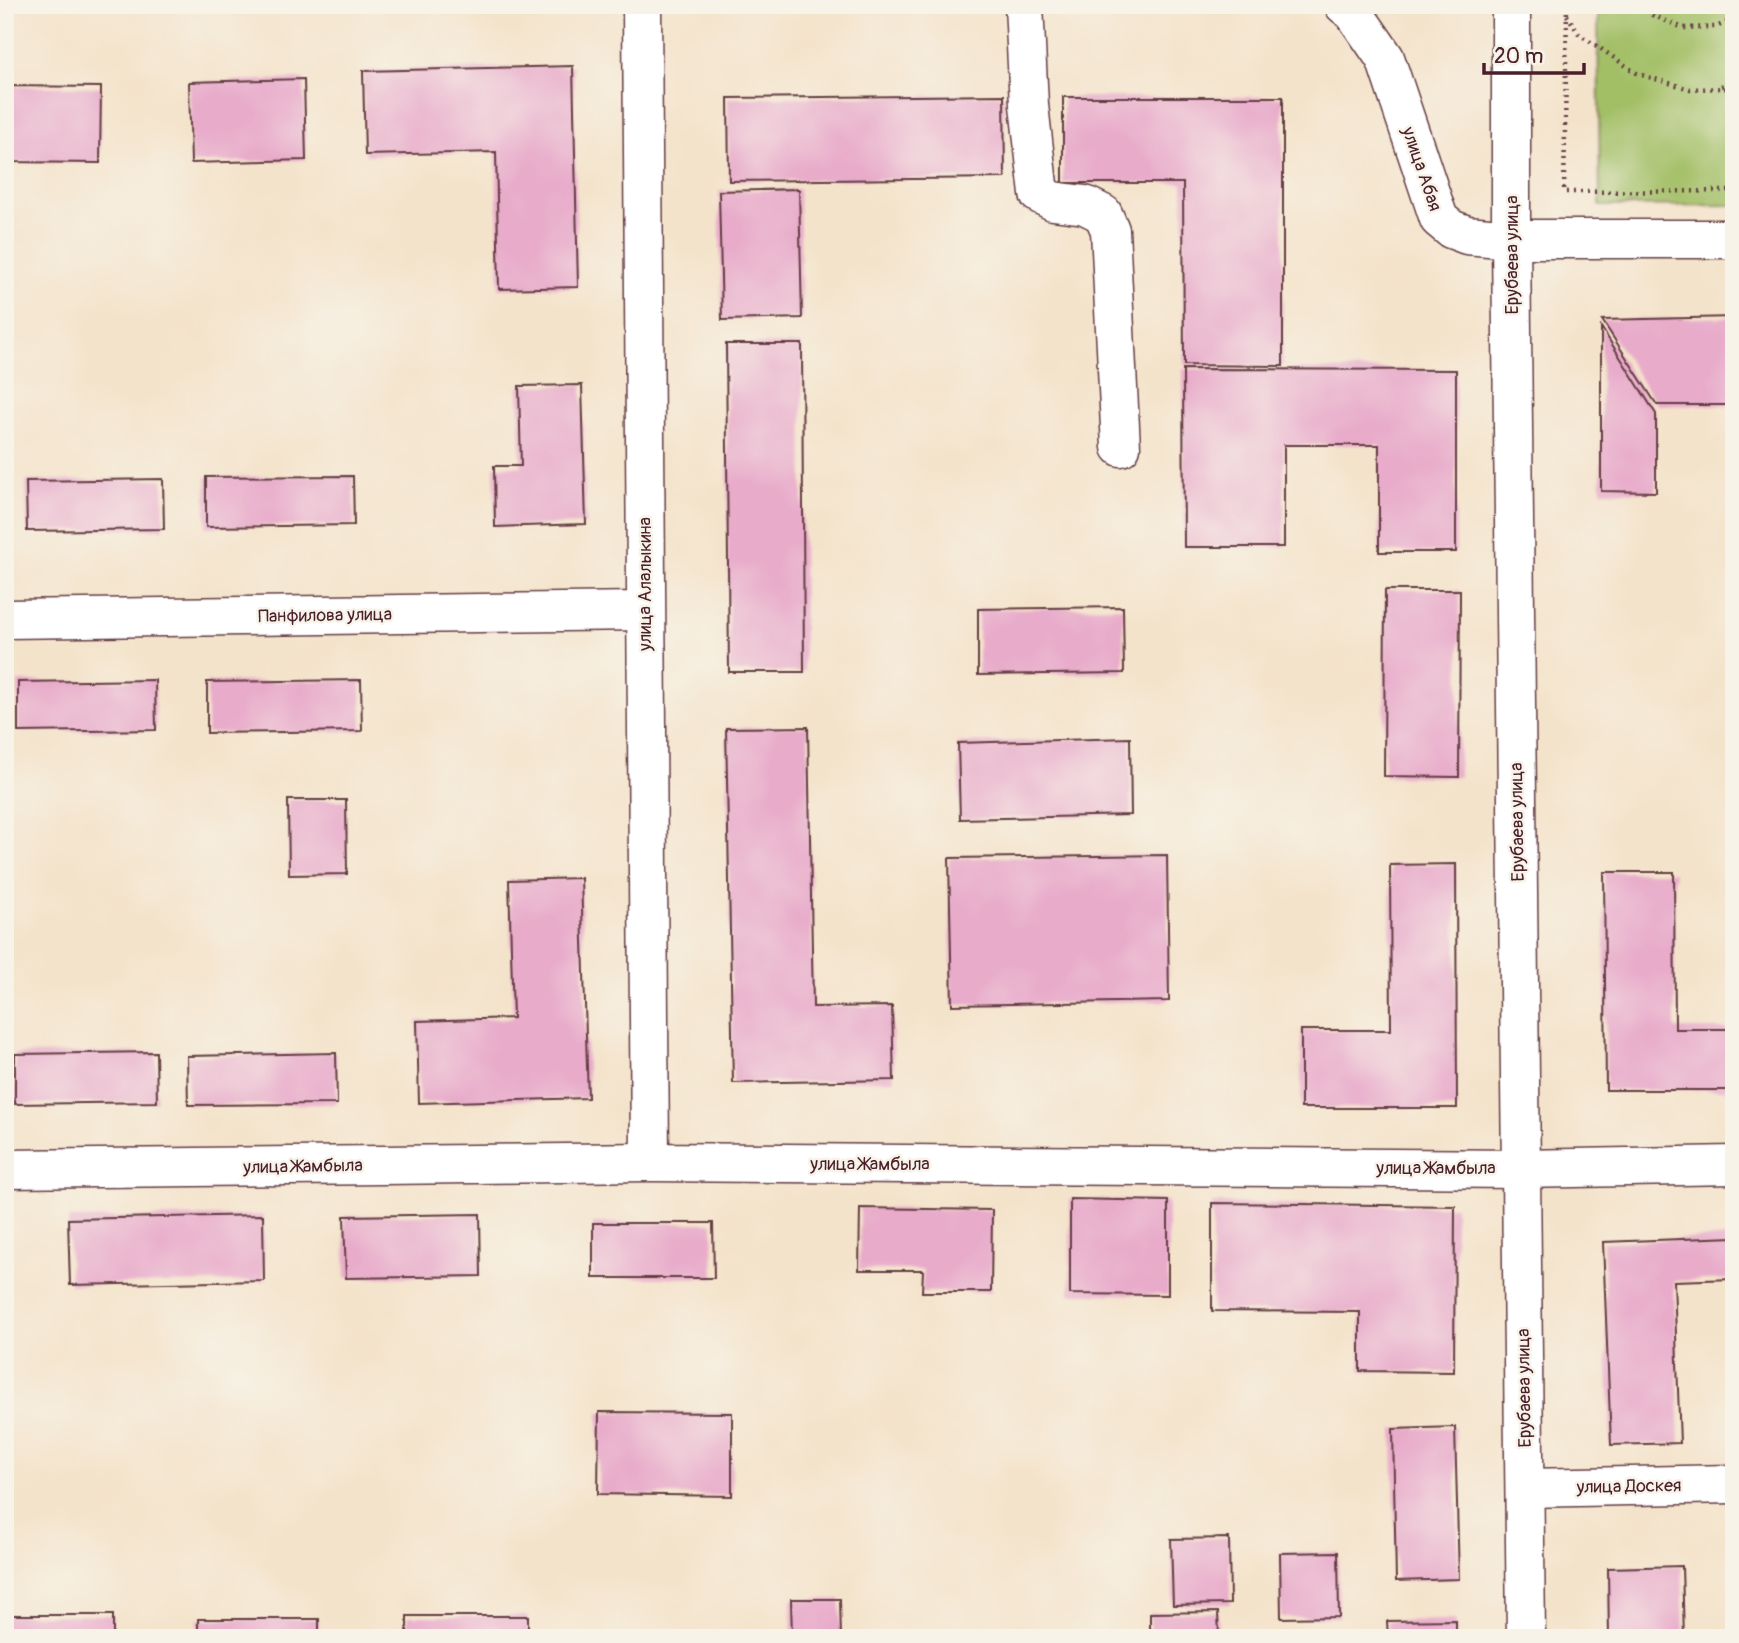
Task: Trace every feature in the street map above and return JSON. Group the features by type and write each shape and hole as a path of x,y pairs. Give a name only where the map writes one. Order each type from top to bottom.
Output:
{"street":[{"name":"улица Алалыкина","path":"642,5 650,1162"},
{"path":"1024,5 1029,105 1039,194 1053,201 1085,205 1103,214 1110,230 1121,447"},
{"name":"улица Абая","path":"1344,5 1354,13 1385,58 1439,219 1451,229 1467,235 1511,239 1734,239"},
{"name":"Ерубаева улица","path":"1511,5 1511,239 1526,1638"},
{"name":"Панфилова улица","path":"5,619 645,611"},
{"name":"улица Жамбыла","path":"5,1169 650,1162 1521,1169 1734,1166"},
{"name":"улица Доскея","path":"1525,1488 1734,1484"}],"path":[{"path":"1566,5 1564,192 1734,191"},
{"path":"1642,5 1652,16 1683,28 1716,27 1734,19"},
{"path":"1567,15 1579,34 1638,74 1690,89 1734,88"},
{"path":"1713,88 1734,82"}],"green space":[{"path":"1598,5 1734,5 1734,205 1600,206"}],"building":[{"path":"573,66 578,287 499,289 496,152 365,155 363,71"},
{"path":"304,79 306,160 191,163 189,82"},
{"path":"5,86 101,87 100,163 5,162"},
{"path":"1004,95 1005,178 729,181 728,98"},
{"path":"1063,97 1283,97 1283,366 1184,365 1183,183 1063,183"},
{"path":"799,189 802,318 722,320 719,191"},
{"path":"1734,317 1734,405 1657,405 1602,320"},
{"path":"1601,327 1656,414 1656,492 1601,491"},
{"path":"726,344 802,344 804,672 729,672"},
{"path":"1183,369 1456,370 1456,552 1379,552 1379,445 1284,445 1284,547 1184,547"},
{"path":"582,385 586,524 495,527 494,466 521,466 519,386"},
{"path":"353,476 354,525 206,527 206,477"},
{"path":"163,479 164,529 27,531 26,481"},
{"path":"1385,590 1460,590 1459,777 1384,776"},
{"path":"1123,607 1124,673 978,675 978,609"},
{"path":"155,680 156,730 18,732 18,682"},
{"path":"361,680 362,731 207,733 207,682"},
{"path":"808,727 813,1007 892,1006 894,1080 733,1083 726,728"},
{"path":"1130,738 1131,815 960,819 958,743"},
{"path":"288,800 346,800 347,874 289,875"},
{"path":"1167,855 1169,1001 952,1005 949,858"},
{"path":"1456,864 1457,1108 1301,1108 1301,1030 1391,1030 1390,865"},
{"path":"1604,872 1674,872 1675,1029 1734,1029 1734,1090 1606,1090"},
{"path":"581,878 588,1098 419,1103 417,1021 513,1018 509,880"},
{"path":"156,1052 157,1102 15,1104 15,1054"},
{"path":"336,1053 337,1104 188,1105 187,1056"},
{"path":"1070,1199 1168,1201 1168,1295 1070,1294"},
{"path":"1212,1203 1455,1206 1454,1372 1360,1371 1360,1312 1212,1311"},
{"path":"860,1208 992,1210 991,1292 922,1292 923,1270 859,1270"},
{"path":"480,1214 481,1276 346,1278 344,1216"},
{"path":"263,1215 264,1281 70,1285 68,1219"},
{"path":"593,1223 713,1223 714,1278 593,1278"},
{"path":"1734,1237 1734,1279 1674,1281 1680,1443 1611,1445 1603,1242"},
{"path":"599,1412 732,1413 732,1496 598,1494"},
{"path":"1455,1427 1459,1579 1396,1581 1393,1429"},
{"path":"1730,1513 1734,1513 1734,1575 1731,1575"},
{"path":"1229,1538 1230,1604 1173,1605 1171,1539"},
{"path":"1338,1552 1339,1617 1281,1618 1280,1553"},
{"path":"1682,1566 1684,1638 1609,1638 1608,1568"},
{"path":"791,1599 840,1599 841,1638 792,1638"},
{"path":"1218,1612 1219,1638 1150,1638 1150,1613"},
{"path":"5,1615 113,1615 113,1638 5,1638"},
{"path":"407,1616 528,1616 528,1638 407,1638"},
{"path":"198,1619 319,1619 319,1638 198,1638"},
{"path":"1456,1620 1456,1638 1388,1638 1387,1621"}]}
